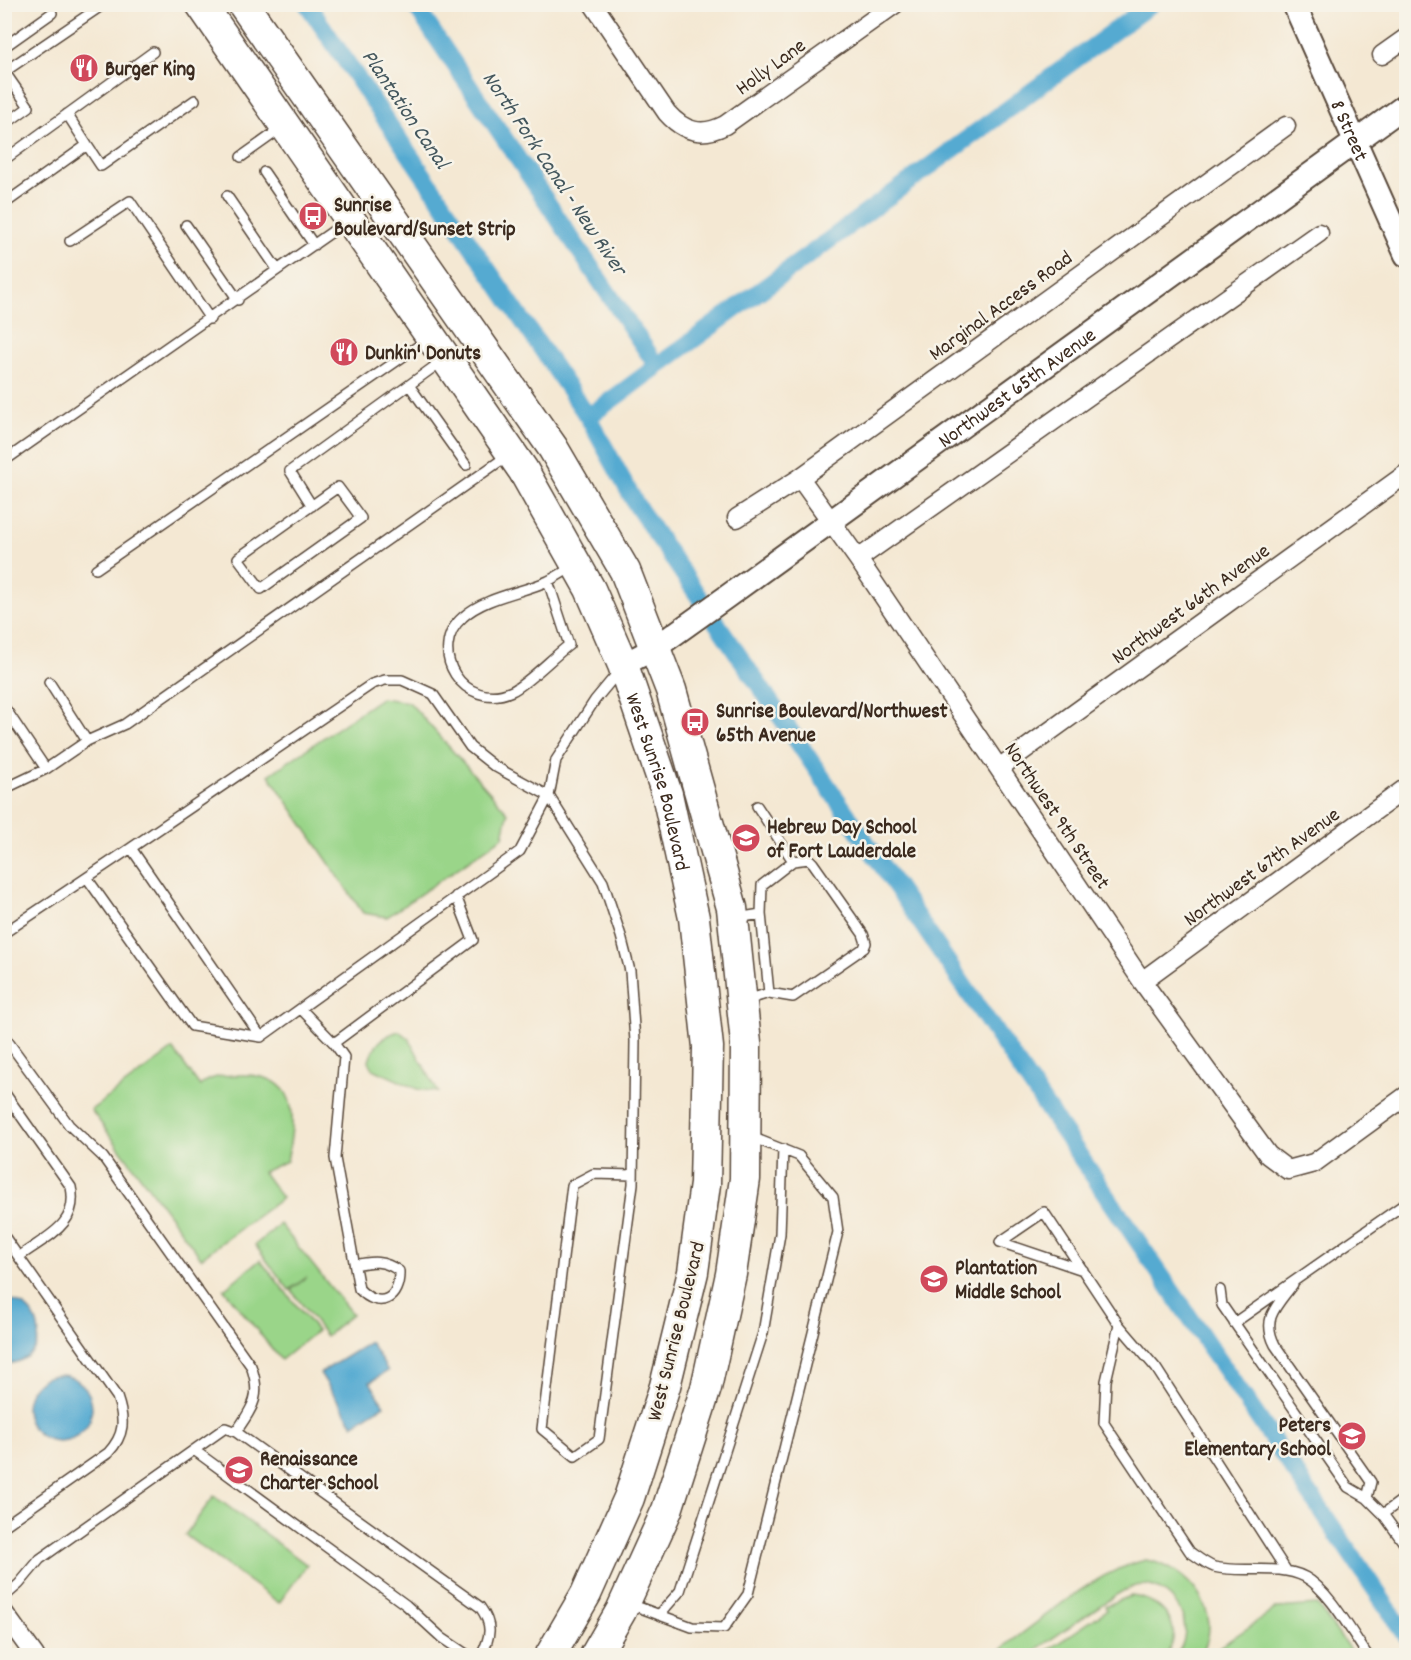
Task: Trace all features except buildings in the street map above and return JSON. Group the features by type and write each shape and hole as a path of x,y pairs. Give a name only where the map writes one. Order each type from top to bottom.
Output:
{"highway":[{"name":"West Sunrise Boulevard","path":"201,4 512,453 577,565 623,665 667,794 694,918 708,1047 705,1184 693,1272 665,1386 629,1498 590,1586 550,1656"},
{"name":"West Sunrise Boulevard","path":"243,4 553,448 625,571 671,690 747,916 756,997 746,1043 745,1179 731,1274 706,1388 667,1510 625,1602 595,1656"},
{"path":"679,851 690,859 700,877 715,976 727,992 756,997"},
{"path":"590,1586 625,1602"}],"street":[{"name":"Holly Lane","path":"593,4 667,113 678,126 696,132 709,132 725,125 895,4"},
{"name":"8 Street","path":"1294,4 1407,255"},
{"path":"1382,55 1407,38"},
{"name":"Northwest 65th Avenue","path":"623,665 655,648 693,621 1407,105"},
{"name":"Marginal Access Road","path":"737,518 800,478 1286,126"},
{"path":"858,560 1319,233"},
{"name":"Northwest 66th Avenue","path":"999,768 1407,474"},
{"name":"Northwest 9th Street","path":"800,478 858,560 1142,981 1268,1155 1288,1170 1314,1163 1407,1096"},
{"name":"Northwest 67th Avenue","path":"1142,981 1407,788"},
{"path":"4,1613 35,1656"}],"lane":[{"path":"4,125 29,107 5,72 104,4"},
{"path":"4,47 52,13"},
{"path":"4,160 153,52"},
{"path":"67,114 101,166 195,100"},
{"path":"241,157 285,126"},
{"path":"4,204 87,145"},
{"path":"264,172 314,245"},
{"path":"227,196 277,269"},
{"path":"70,241 130,201 210,319"},
{"path":"4,461 238,300 277,269 350,219"},
{"path":"186,225 238,300"},
{"path":"312,506 290,471 409,385 439,347"},
{"path":"96,569 439,347"},
{"path":"409,385 466,465"},
{"path":"4,789 46,769 87,741 125,724 512,453"},
{"path":"338,486 361,518 261,589 238,558 312,506 338,486"},
{"path":"548,581 569,645 513,691 485,696 468,689 457,680 451,664 448,645 452,630 473,609 548,581 577,565"},
{"path":"87,878 192,1026 261,1037 302,1010 520,851 549,796 556,760 595,700 623,665"},
{"path":"4,933 372,684 386,680 402,680 433,694 470,747 494,766 549,796 603,882 630,971 635,1041 633,1175 599,1439 575,1456 542,1429 572,1185 593,1174 633,1175"},
{"path":"49,682 87,741"},
{"path":"7,711 46,769"},
{"path":"757,806 793,861"},
{"path":"131,848 261,1037"},
{"path":"747,916 762,885 793,861 809,859 863,934 866,943 864,948 793,997 756,997"},
{"path":"334,1043 473,940 456,896"},
{"path":"302,1010 334,1043 344,1057 335,1158 354,1265 359,1289 368,1299 378,1301 391,1297 400,1285 399,1271 389,1264 373,1261 354,1265"},
{"path":"4,1036 69,1125 104,1156 251,1366 257,1383 256,1396 236,1432"},
{"path":"4,1092 71,1187 74,1201 68,1221 20,1256"},
{"path":"625,1602 692,1628 724,1628 748,1594 838,1232 833,1197 799,1156 746,1134"},
{"path":"659,1615 680,1591 764,1333 780,1234 783,1149"},
{"path":"1234,1323 1407,1203"},
{"path":"1083,1270 1000,1242 1044,1212 1083,1270 1119,1325 1156,1368 1286,1570"},
{"path":"4,1236 117,1397 122,1412 122,1426 118,1442 108,1453 4,1526"},
{"path":"1293,1284 1272,1312 1268,1332 1275,1346 1371,1482 1367,1498"},
{"path":"1220,1290 1222,1305 1348,1487 1367,1498 1383,1514 1407,1546"},
{"path":"1119,1325 1106,1382 1104,1423 1190,1552 1212,1566 1252,1571 1286,1570 1307,1578 1324,1594 1368,1656"},
{"path":"4,1597 20,1584 40,1559 225,1428 236,1432 480,1607 488,1618 491,1632 481,1656"},
{"path":"194,1450 406,1605 442,1638 469,1656"},
{"path":"1383,1514 1407,1497"}],"green space":[{"path":"381,698 409,702 508,813 503,837 387,917 363,913 269,775"},
{"path":"399,1031 409,1039 438,1092 417,1089 373,1069 369,1061 376,1045 388,1035"},
{"path":"173,1049 200,1086 208,1080 223,1076 259,1076 274,1081 283,1089 292,1113 287,1161 263,1172 282,1198 201,1258 91,1110"},
{"path":"280,1224 352,1314 326,1336 291,1290 307,1277 289,1290 255,1245"},
{"path":"260,1260 317,1331 281,1360 224,1289"},
{"path":"214,1496 307,1565 279,1603 185,1535"},
{"path":"1146,1560 1161,1564 1176,1572 1199,1594 1206,1608 1209,1623 1208,1639 1201,1655 1176,1655 1185,1634 1180,1611 1166,1593 1143,1585 1132,1587 1116,1595 1028,1655 997,1655 1057,1606 1091,1583 1127,1565"},
{"path":"1131,1596 1152,1602 1167,1616 1172,1625 1173,1634 1172,1645 1166,1655 1042,1654 1107,1610 1105,1606"},
{"path":"1317,1605 1354,1655 1208,1655 1277,1608"}],"water":[{"path":"4,1299 19,1303 30,1311 39,1333 37,1344 30,1354 20,1361 5,1364"},
{"path":"370,1342 388,1371 370,1382 384,1405 353,1425 320,1373"},
{"path":"59,1375 72,1378 82,1385 89,1395 92,1408 89,1421 82,1431 72,1438 59,1441 46,1438 36,1431 29,1421 26,1408 29,1395 36,1385 46,1378"}],"waterway":[{"name":"Plantation Canal","path":"307,4 588,417 637,506 1406,1635"},
{"name":"North Fork Canal - New River","path":"414,4 657,366"},
{"path":"588,417 1151,4"}],"place":[{"name":"Burger King","path":"84,68"},
{"name":"Sunrise Boulevard/Sunset Strip","path":"313,216"},
{"name":"Dunkin' Donuts","path":"344,352"},
{"name":"Sunrise Boulevard/Northwest 65th Avenue","path":"695,722"},
{"name":"Hebrew Day School of Fort Lauderdale","path":"746,838"},
{"name":"Plantation Middle School","path":"934,1279"},
{"name":"Peters Elementary School","path":"1352,1436"},
{"name":"Renaissance Charter School","path":"239,1470"}]}
